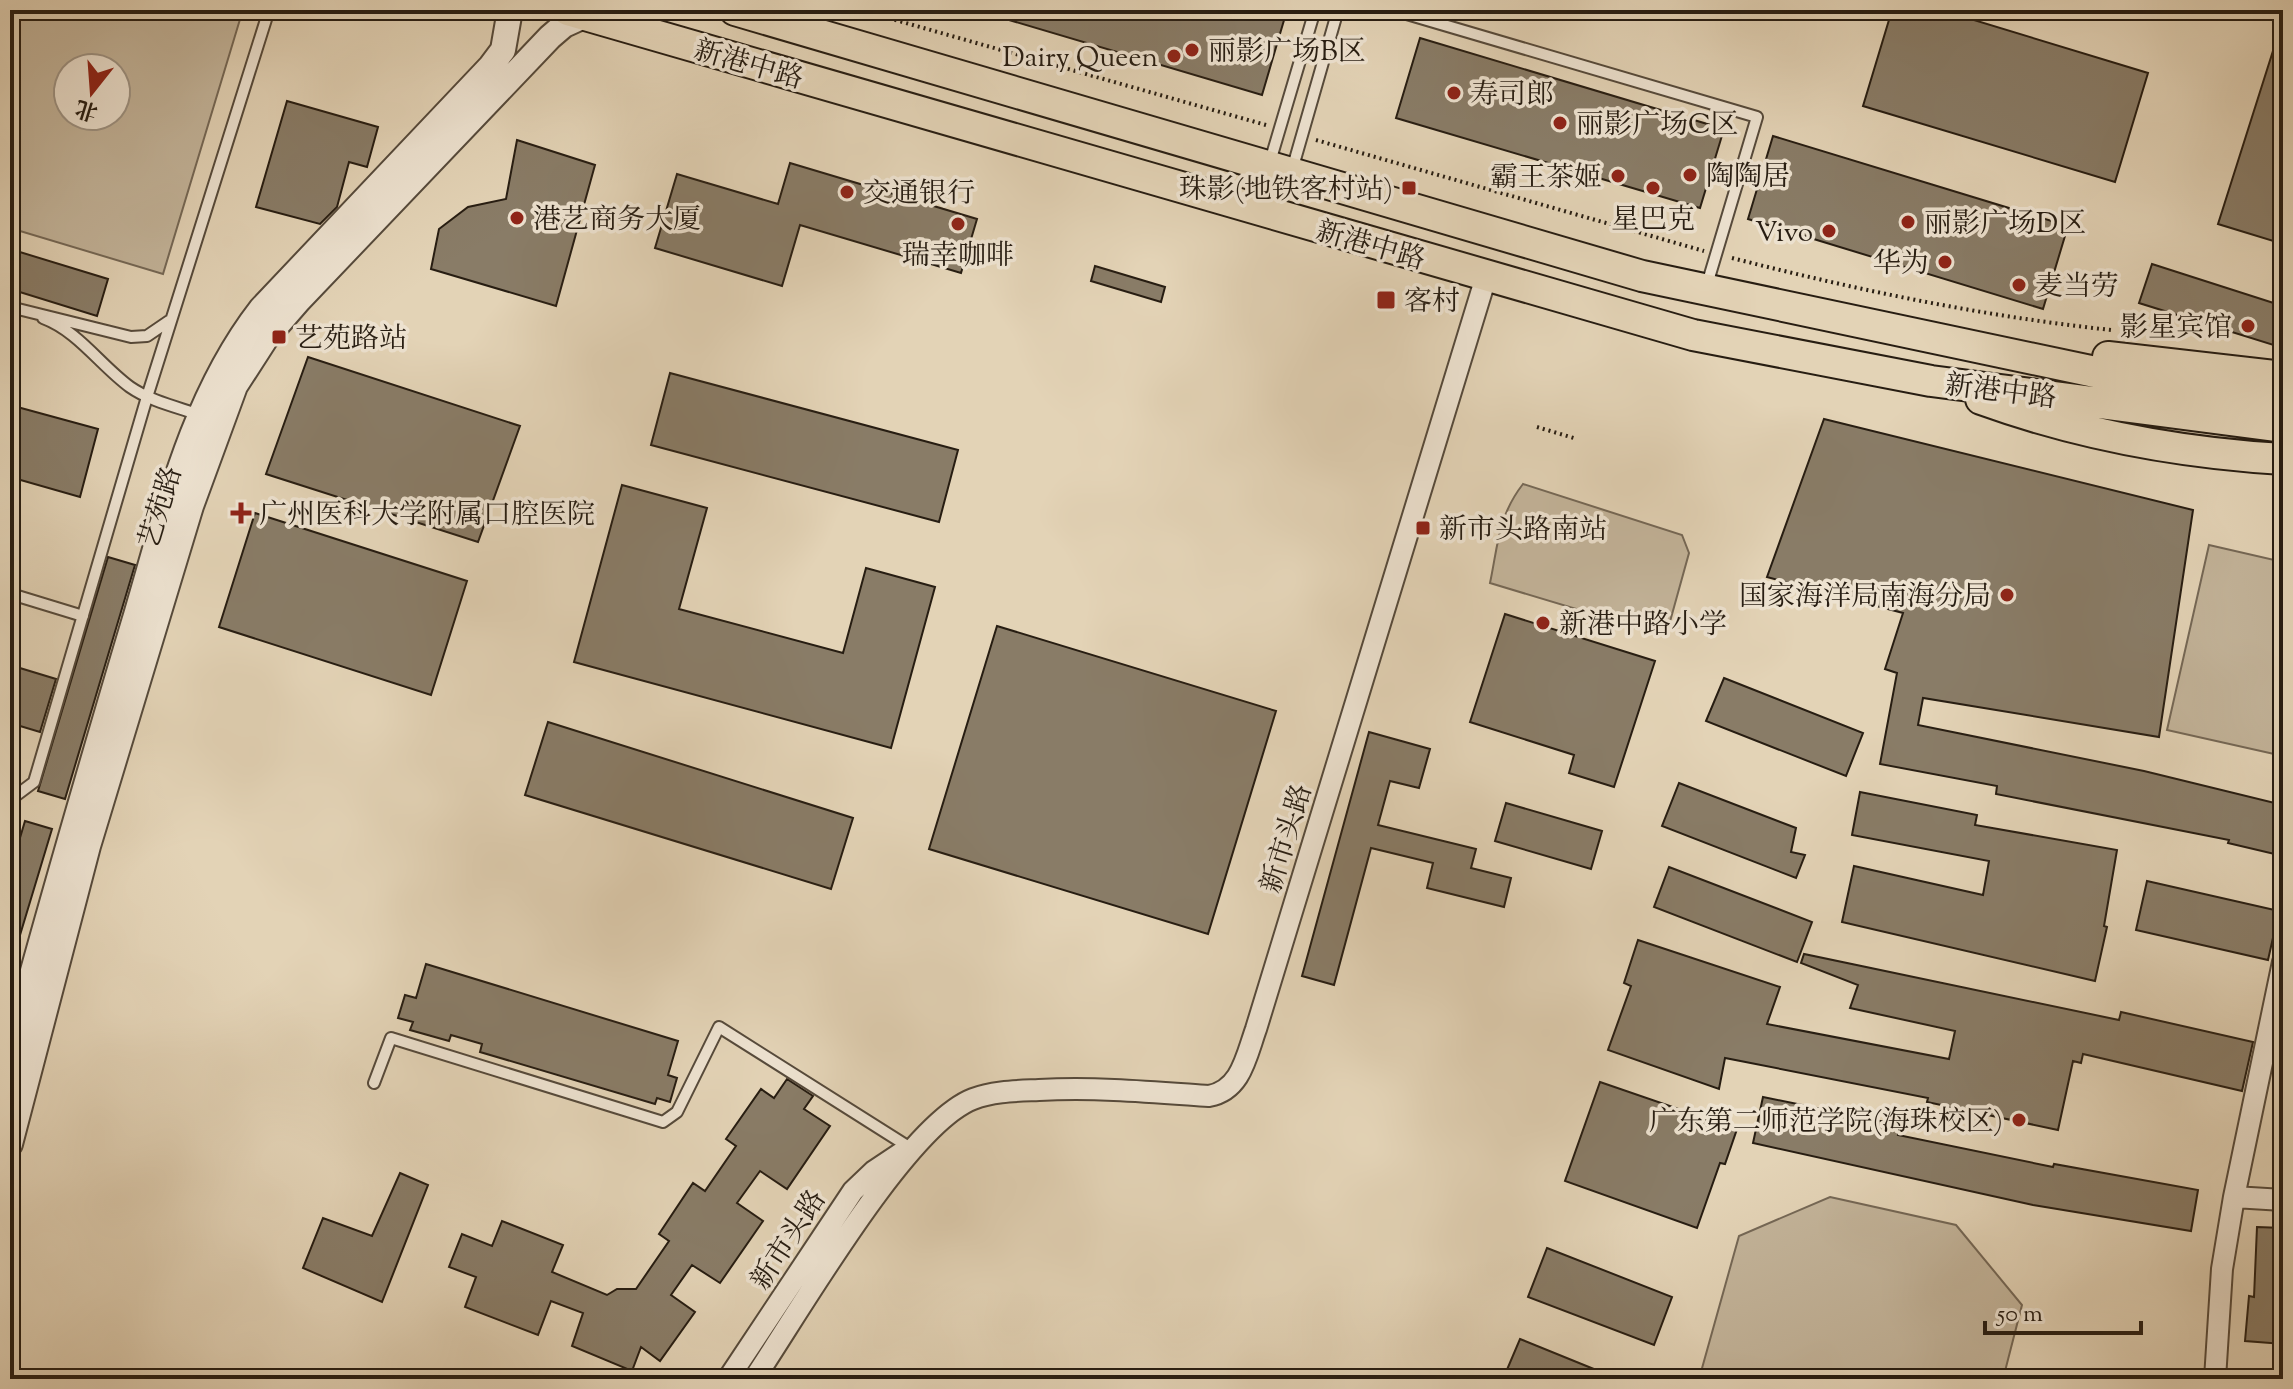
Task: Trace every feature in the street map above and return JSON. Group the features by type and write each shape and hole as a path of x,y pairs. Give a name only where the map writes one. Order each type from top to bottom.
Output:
{"main road":[{"name":"新港中路","path":"735,10 1706,291 2127,379 2283,402"},
{"name":"新港中路","path":"577,13 1693,335 1931,381 2283,427"},
{"path":"1943,339 2283,377"},
{"path":"1931,381 2022,414 2090,432 2195,450 2283,459"}],"street":[{"name":"艺苑路","path":"10,1055 64,855 200,415 226,361 261,309 497,58 503,50 510,10"},
{"name":"艺苑路","path":"10,1144 88,846 191,506 235,386 275,328 457,132 543,43 577,13"},
{"name":"新市头路","path":"754,1379 885,1183 912,1149 953,1109 975,1098 1008,1092 1107,1088 1209,1096 1224,1094 1236,1081 1256,1029 1486,277"},
{"path":"2215,1379 2222,1269 2283,962"},
{"name":"新市头路","path":"728,1379 853,1191 883,1164 912,1149"},
{"path":"2234,1197 2283,1200"}],"lane":[{"path":"10,800 34,782 147,397 269,10"},
{"path":"1280,170 1280,129 1315,10"},
{"path":"1280,170 1302,136 1338,10"},
{"path":"1393,10 1757,117 1706,291"},
{"path":"10,307 43,318 131,337 147,336 171,320"},
{"path":"43,318 68,332 131,387 147,397 200,415"},
{"path":"10,598 11,594 83,616"},
{"path":"374,1083 391,1038 663,1122 677,1112 719,1027 912,1149"}],"path":[{"path":"862,10 1280,129"},
{"path":"1302,136 1717,254 1870,293 2030,322 2112,331"},
{"path":"1537,427 1577,439"}],"shaded area":[{"path":"10,10 222,10 241,16 163,274 10,228"},
{"path":"1523,484 1682,535 1689,553 1666,636 1490,583 1504,519"},
{"path":"2209,545 2283,562 2283,756 2167,730"},
{"path":"1830,1197 1956,1225 2022,1305 2003,1379 1699,1379 1739,1236"}],"building":[{"name":"丽影广场B区","path":"990,10 1287,10 1262,95 989,14"},
{"path":"1892,10 1941,10 2148,73 2115,182 1863,106"},
{"path":"2279,32 2283,32 2283,244 2218,224"},
{"name":"丽影广场C区","path":"1420,38 1724,129 1700,208 1396,118"},
{"path":"287,101 378,127 367,167 349,162 337,207 320,224 256,207"},
{"name":"丽影广场D区","path":"1773,136 2068,226 2043,309 1748,219"},
{"name":"港艺商务大厦","path":"517,140 595,165 556,306 431,269 439,229 468,207 506,199"},
{"path":"790,163 977,219 961,273 800,225 782,286 655,248 677,174 778,204"},
{"path":"10,249 108,279 97,316 10,289"},
{"name":"影星宾馆","path":"2152,264 2283,306 2283,348 2139,303"},
{"path":"1095,266 1165,287 1161,302 1091,281"},
{"path":"308,357 520,426 478,542 266,474"},
{"path":"670,373 958,450 939,522 651,445"},
{"path":"10,405 98,429 80,497 10,477"},
{"name":"国家海洋局南海分局","path":"1824,419 2193,510 2159,737 1923,698 1918,725 2144,771 2283,805 2283,856 2228,843 2229,840 1996,794 1997,786 1880,764 1897,673 1885,669 1903,613 1767,577"},
{"path":"622,485 707,508 679,609 843,653 866,568 935,587 891,748 574,662"},
{"path":"255,513 467,581 431,695 219,627"},
{"path":"108,557 135,565 65,799 38,791"},
{"path":"1505,614 1655,661 1614,787 1569,773 1574,755 1470,722"},
{"path":"997,626 1276,711 1208,934 929,849"},
{"path":"10,665 56,679 40,732 10,723"},
{"path":"1724,678 1863,733 1846,776 1706,721"},
{"path":"548,722 853,818 831,889 525,795"},
{"path":"1369,732 1430,749 1419,788 1390,781 1378,825 1476,849 1471,868 1511,878 1504,907 1427,888 1433,863 1371,848 1334,985 1302,976"},
{"path":"1679,783 1796,828 1791,852 1805,855 1796,878 1662,826"},
{"path":"1860,792 1977,815 1975,825 2117,850 2104,926 2107,927 2095,981 1842,922 1854,866 1983,895 1989,861 1852,835"},
{"path":"1506,803 1602,831 1591,869 1495,841"},
{"path":"25,821 52,829 14,955 10,955 10,845 17,848"},
{"path":"1669,867 1812,922 1797,962 1654,907"},
{"path":"2147,881 2279,911 2268,960 2136,930"},
{"path":"1638,940 1780,987 1767,1024 1949,1059 1955,1031 1850,1008 1858,985 1801,963 1804,954 2119,1020 2121,1012 2253,1042 2242,1091 2083,1054 2081,1063 2073,1061 2058,1130 1927,1102 1928,1098 1725,1058 1719,1089 1608,1050 1631,986 1624,983"},
{"path":"426,964 678,1041 668,1075 677,1078 670,1102 657,1098 655,1104 480,1052 482,1044 451,1035 449,1041 410,1030 413,1022 398,1018 405,995 416,998"},
{"path":"787,1079 813,1096 804,1109 830,1126 787,1189 760,1171 737,1203 763,1221 720,1283 692,1265 671,1295 695,1312 660,1361 641,1347 632,1371 572,1346 583,1313 551,1301 538,1335 465,1307 476,1277 449,1267 462,1234 492,1246 502,1221 563,1245 552,1272 607,1295 617,1289 636,1289 669,1241 659,1234 693,1183 705,1191 736,1146 726,1139 761,1089 774,1098"},
{"path":"1600,1082 1737,1129 1725,1164 1720,1163 1697,1228 1565,1181"},
{"path":"1763,1097 1900,1125 1898,1135 2053,1167 2054,1164 2198,1190 2191,1231 2033,1205 1753,1143"},
{"path":"400,1173 428,1185 382,1302 303,1268 323,1218 372,1236"},
{"path":"2257,1227 2283,1228 2283,1344 2245,1341 2249,1296 2254,1297"},
{"path":"1547,1248 1672,1297 1654,1345 1528,1297"},
{"path":"1520,1339 1616,1378 1616,1379 1503,1379"}],"place":[{"name":"丽影广场B区","path":"1192,50"},
{"name":"Dairy Queen","path":"1174,56"},
{"name":"寿司郎","path":"1454,93"},
{"name":"丽影广场C区","path":"1560,123"},
{"name":"陶陶居","path":"1690,175"},
{"name":"霸王茶姬","path":"1618,176"},
{"name":"珠影(地铁客村站)","path":"1409,188"},
{"name":"星巴克","path":"1653,188"},
{"name":"交通银行","path":"847,192"},
{"name":"港艺商务大厦","path":"517,218"},
{"name":"丽影广场D区","path":"1908,222"},
{"name":"瑞幸咖啡","path":"958,224"},
{"name":"Vivo","path":"1829,231"},
{"name":"华为","path":"1945,262"},
{"name":"麦当劳","path":"2019,285"},
{"name":"客村","path":"1386,300"},
{"name":"影星宾馆","path":"2248,326"},
{"name":"艺苑路站","path":"279,337"},
{"name":"广州医科大学附属口腔医院","path":"241,513"},
{"name":"新市头路南站","path":"1423,528"},
{"name":"国家海洋局南海分局","path":"2007,595"},
{"name":"新港中路小学","path":"1543,623"},
{"name":"广东第二师范学院(海珠校区)","path":"2019,1120"}]}
